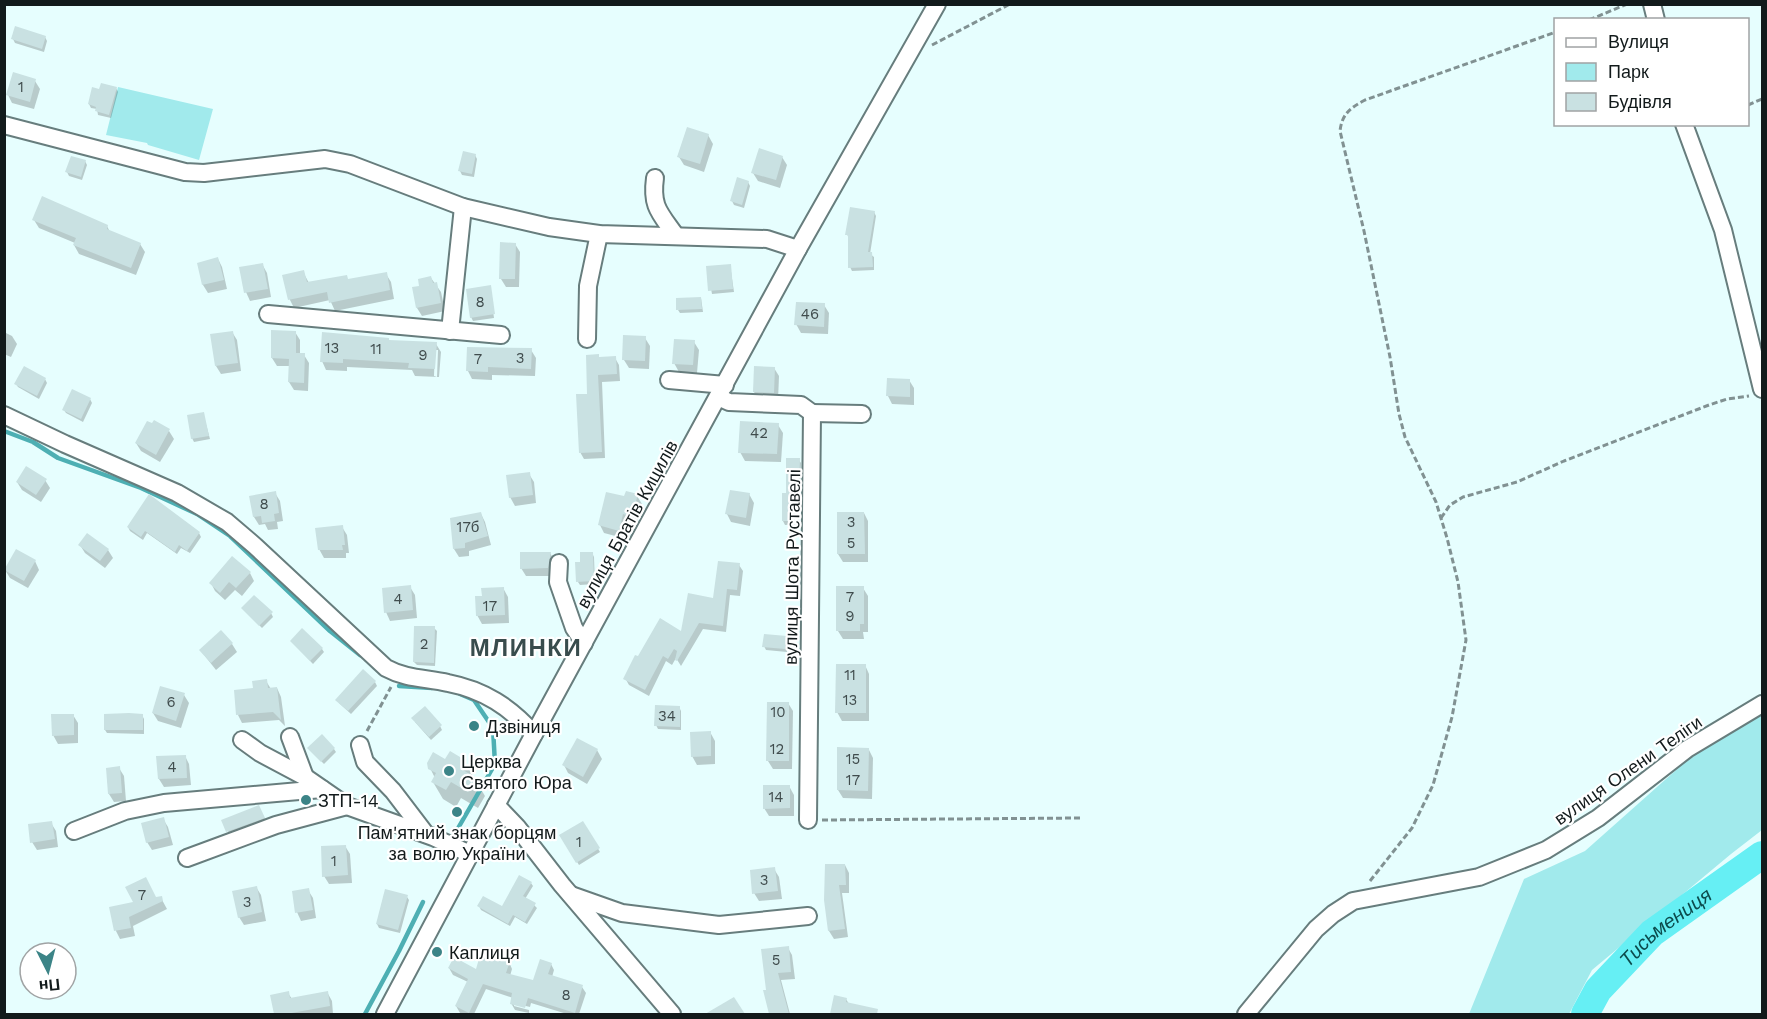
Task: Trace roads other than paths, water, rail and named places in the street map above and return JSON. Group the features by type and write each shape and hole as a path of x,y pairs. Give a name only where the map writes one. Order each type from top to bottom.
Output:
{"street":[{"name":"вулиця Братів Кицилів","path":"385,1014 534,734 798,249 937,4"},
{"path":"4,125 185,172 204,173 325,159 350,164 464,207 549,227 599,234 767,239 798,249"},
{"path":"1685,126 1723,230 1757,392"},
{"path":"655,178 653,199 676,236"},
{"path":"450,331 464,207"},
{"path":"587,339 588,286 599,234"},
{"path":"267,314 501,335"},
{"path":"669,380 722,391 729,402 801,405 812,412 862,414"},
{"name":"вулиця Шота Руставелі","path":"808,820 812,412"},
{"path":"4,415 177,494 227,522 386,668 398,674 447,682 475,690 501,703 520,718 534,734"},
{"path":"559,563 558,582 574,628 584,643"},
{"name":"вулиця Олени Теліги","path":"1246,1014 1316,929 1353,901 1479,877 1546,850 1598,819 1688,748 1762,704"},
{"path":"291,737 305,777"},
{"path":"242,740 260,753 305,777 347,806 426,834 470,854"},
{"path":"360,745 365,762 393,791 426,834"},
{"path":"74,831 125,811 164,803 322,789"},
{"path":"496,805 517,827 570,895 672,1014"},
{"path":"187,858 276,825 347,806"},
{"path":"570,895 622,913 719,925 808,916"}],"waterway":[{"path":"4,431 33,442 58,458 141,488 197,514 230,536 330,631 360,655"},
{"path":"399,686 432,688"},
{"path":"457,830 495,764 493,728 474,700 460,694"},
{"name":"Тисьмениця","path":"1585,1014 1598,990 1652,933 1762,855"},
{"path":"365,1014 423,902"}],"place":[{"name":"Дзвіниця","path":"474,726"},
{"name":"Церква Святого Юра","path":"449,771"},
{"name":"ЗТП-14","path":"306,800"},
{"name":"Пам'ятний знак борцям за волю України","path":"457,812"},
{"name":"Каплиця","path":"437,952"}],"district":[{"name":"МЛИНКИ","path":"526,648"}]}
